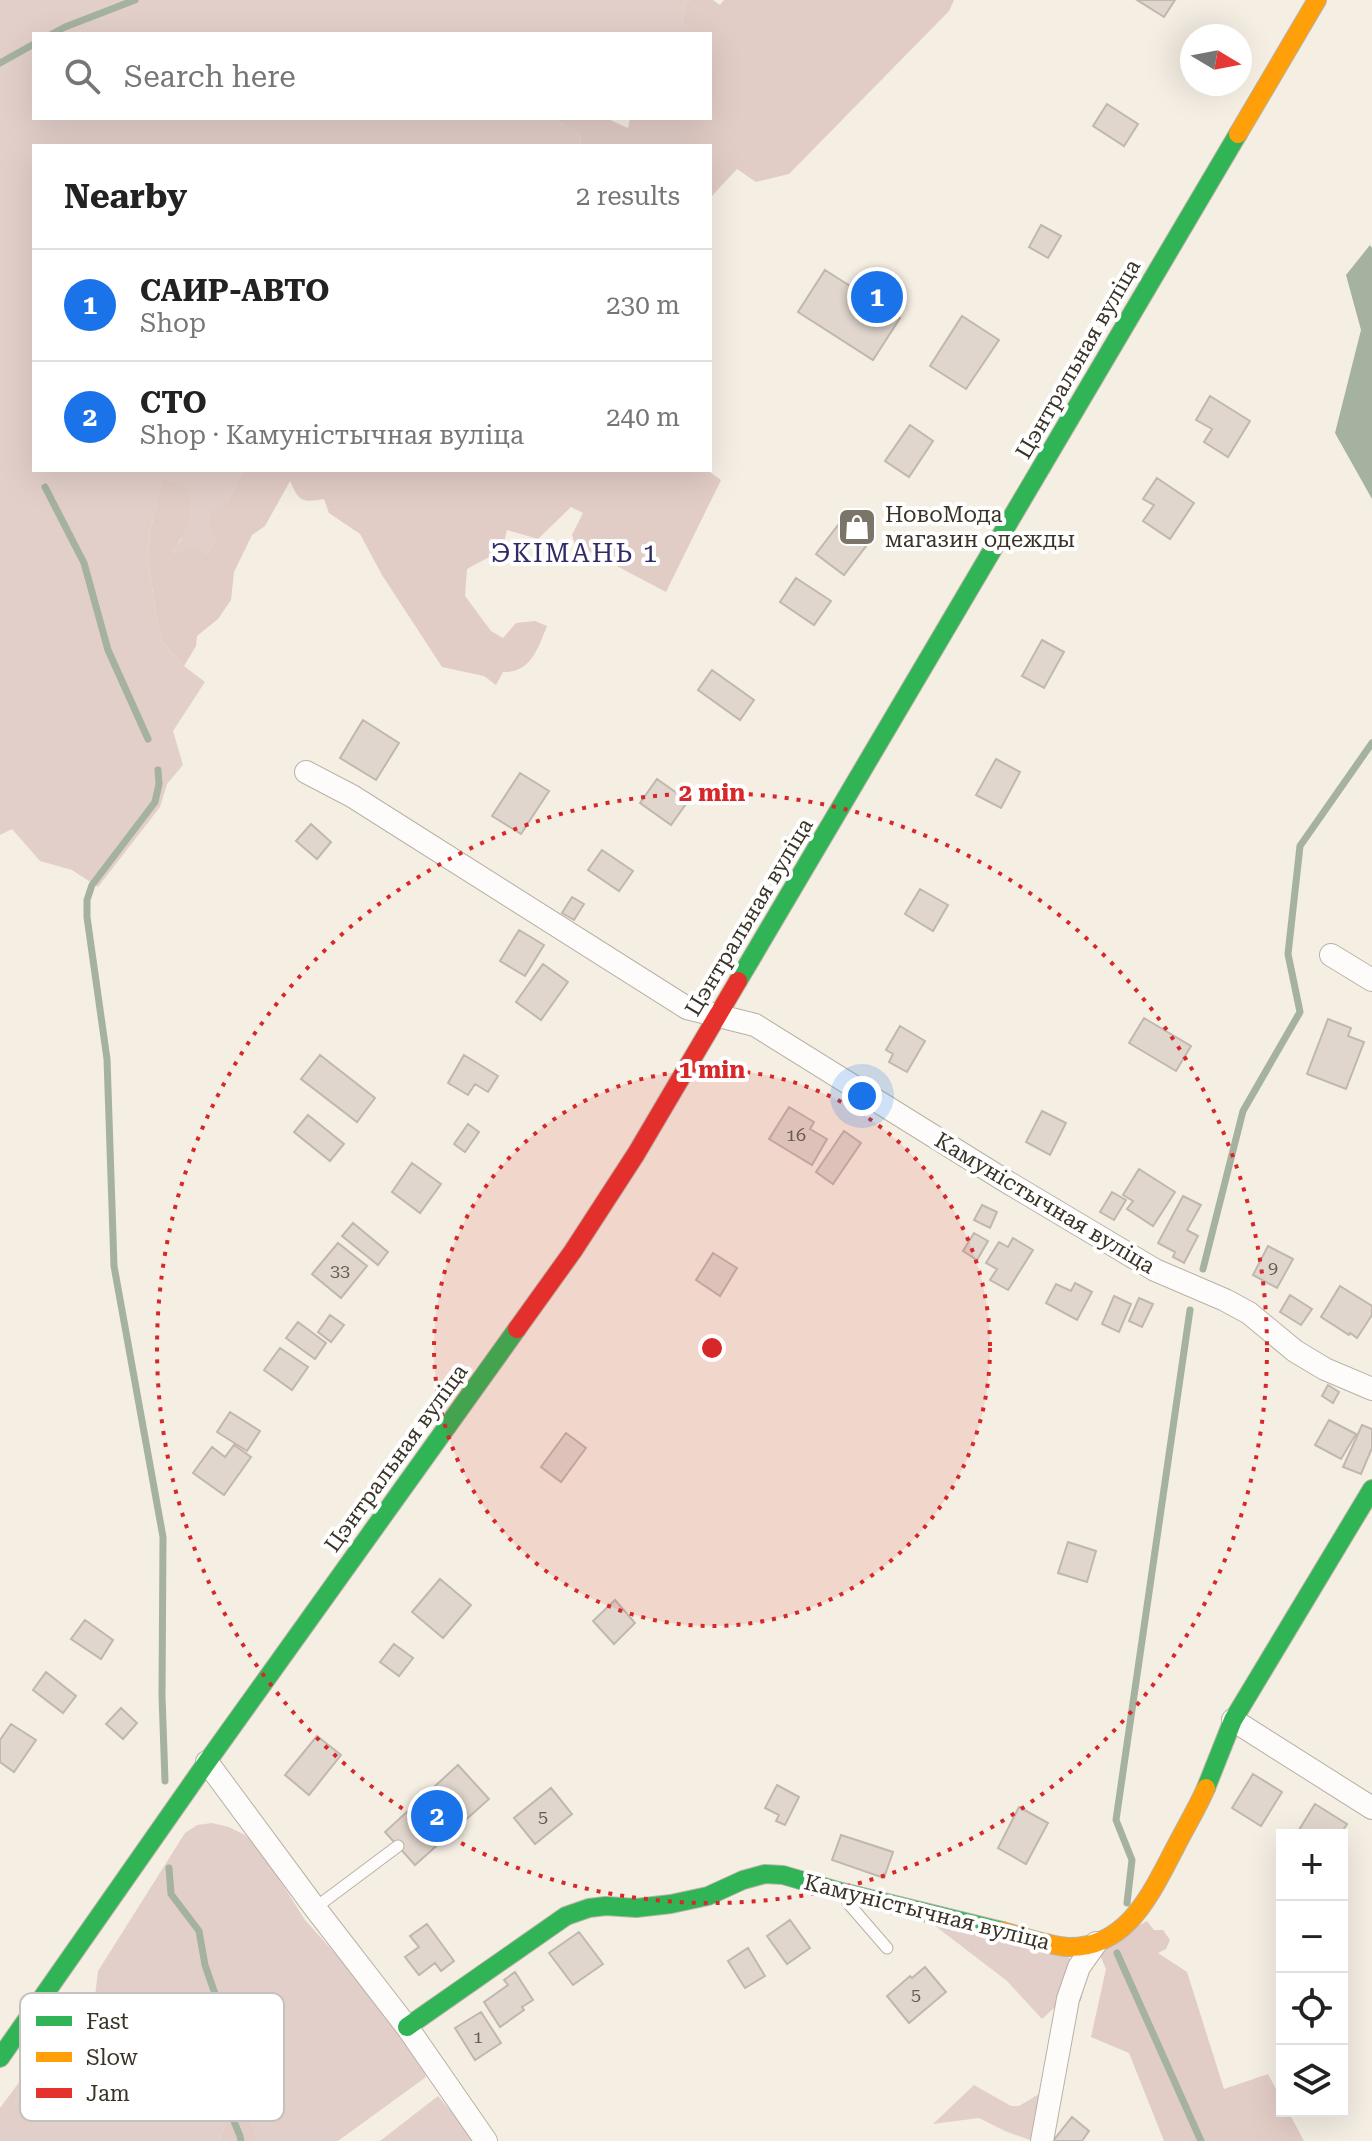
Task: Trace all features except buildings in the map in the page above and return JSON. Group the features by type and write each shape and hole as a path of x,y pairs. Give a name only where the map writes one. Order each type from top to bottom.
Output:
{"main road":[{"name":"Цэнтральная вуліца","path":"45,1993 573,1251 636,1154 1317,0"},
{"path":"1096,1943 1113,1935 1146,1902 1204,1793 1233,1720 1372,1489"},
{"name":"Камуністычная вуліца","path":"407,2027 566,1916 606,1906 636,1908 671,1904 708,1896 765,1874 783,1875 1067,1947 1096,1943"},
{"name":"Цэнтральная вуліца","path":"0,2058 20,2029"}],"street":[{"name":"Камуністычная вуліца","path":"306,772 352,796 687,1008 755,1025 990,1172 1155,1270 1249,1313 1295,1351 1325,1369 1372,1389"},
{"path":"1331,955 1372,980"},
{"path":"1233,1720 1372,1808"},
{"path":"207,1762 407,2027 486,2141"},
{"path":"1042,2141 1068,1999 1079,1967 1096,1943"}],"lane":[{"path":"315,1908 398,1846"},
{"path":"838,1891 887,1948"}],"shaded area":[{"path":"0,0 691,0 686,2 682,22 690,32 32,32 32,120 559,120 581,134 580,144 32,144 32,472 242,472 227,503 216,540 207,554 176,554 173,549 181,540 188,487 162,480 148,557 156,616 162,642 184,666 205,682 173,731 183,765 167,784 160,807 98,887 72,870 40,861 12,829 0,835"},
{"path":"713,0 720,5 724,0 954,0 949,11 789,174 756,182 737,169 712,196 712,144 580,144 581,134 559,120 610,120 628,128 630,120 712,120 712,32 690,32 682,22 686,2"},
{"path":"1370,245 1372,499 1335,433 1361,330 1346,275"},
{"path":"242,472 710,472 721,480 666,592 575,544 572,535 583,513 571,507 538,539 507,530 502,550 467,569 465,596 491,631 503,638 516,623 535,621 547,626 527,664 503,672 496,685 484,676 442,667 382,575 360,534 329,513 324,499 302,499 290,481 265,526 252,535 234,572 231,600 218,619 197,636 196,646 184,666 162,642 148,557 162,479 188,487 188,520 173,550 176,554 192,547 207,554 216,540 209,531 211,513 227,503"},
{"path":"212,1823 229,1827 245,1835 261,1850 305,1920 358,1979 422,2064 426,2077 338,2141 258,2141 250,2121 284,2121 284,1993 95,1993 98,1971 185,1833 197,1825"},
{"path":"1147,1921 1154,1930 1163,1930 1170,1940 1166,1949 1158,1953 1187,1972 1224,2089 1268,2074 1276,2089 1276,2117 1291,2117 1304,2141 1164,2141 1129,2053 1091,2037 1106,1969 1097,1948"},
{"path":"934,1925 1066,1953 1085,1982 1081,2001 1071,2003 1064,2009 1054,2008 1042,2019 1007,1981"},
{"path":"20,2081 20,2121 235,2121 224,2127 219,2141 0,2141 0,2108"},
{"path":"974,2085 1011,2106 1019,2106 1044,2091 1033,2141 979,2118 933,2124"},
{"path":"438,2096 476,2141 380,2141"},
{"path":"234,2121 250,2121 258,2141 219,2141 224,2127"}],"waterway":[{"path":"56,32 135,0"},
{"path":"0,63 32,45"},
{"path":"45,487 84,563 108,650 148,739"},
{"path":"1203,1269 1243,1111 1300,1012 1288,954 1300,846 1372,743"},
{"path":"158,770 155,802 92,885 87,900 87,917 107,1059 114,1266 163,1537 165,1781"},
{"path":"1127,1903 1132,1860 1116,1820 1190,1310"},
{"path":"169,1868 171,1894 199,1931 205,1965 215,1993"},
{"path":"1117,1953 1201,2141"},
{"path":"234,2121 241,2141"}],"traffic: fast":[{"path":"738,981 1238,134"},
{"path":"45,1993 517,1329"},
{"path":"1206,1788 1233,1720 1372,1489"},
{"path":"407,2027 566,1916 606,1906 636,1908 671,1904 708,1896 765,1874 783,1875 1002,1931"},
{"path":"0,2058 20,2029"}],"traffic: slow":[{"path":"1238,134 1317,0"},
{"path":"1002,1931 1068,1947 1089,1945 1122,1928 1157,1883 1206,1788"}],"traffic: jam":[{"path":"517,1329 573,1251 636,1154 738,981"}],"place":[{"name":"САИР-АВТО","path":"877,297"},
{"name":"НовоМода магазин одежды","path":"857,527"},
{"name":"СТО","path":"437,1816"}],"district":[{"name":"ЭКІМАНЬ 1","path":"575,553"}]}
